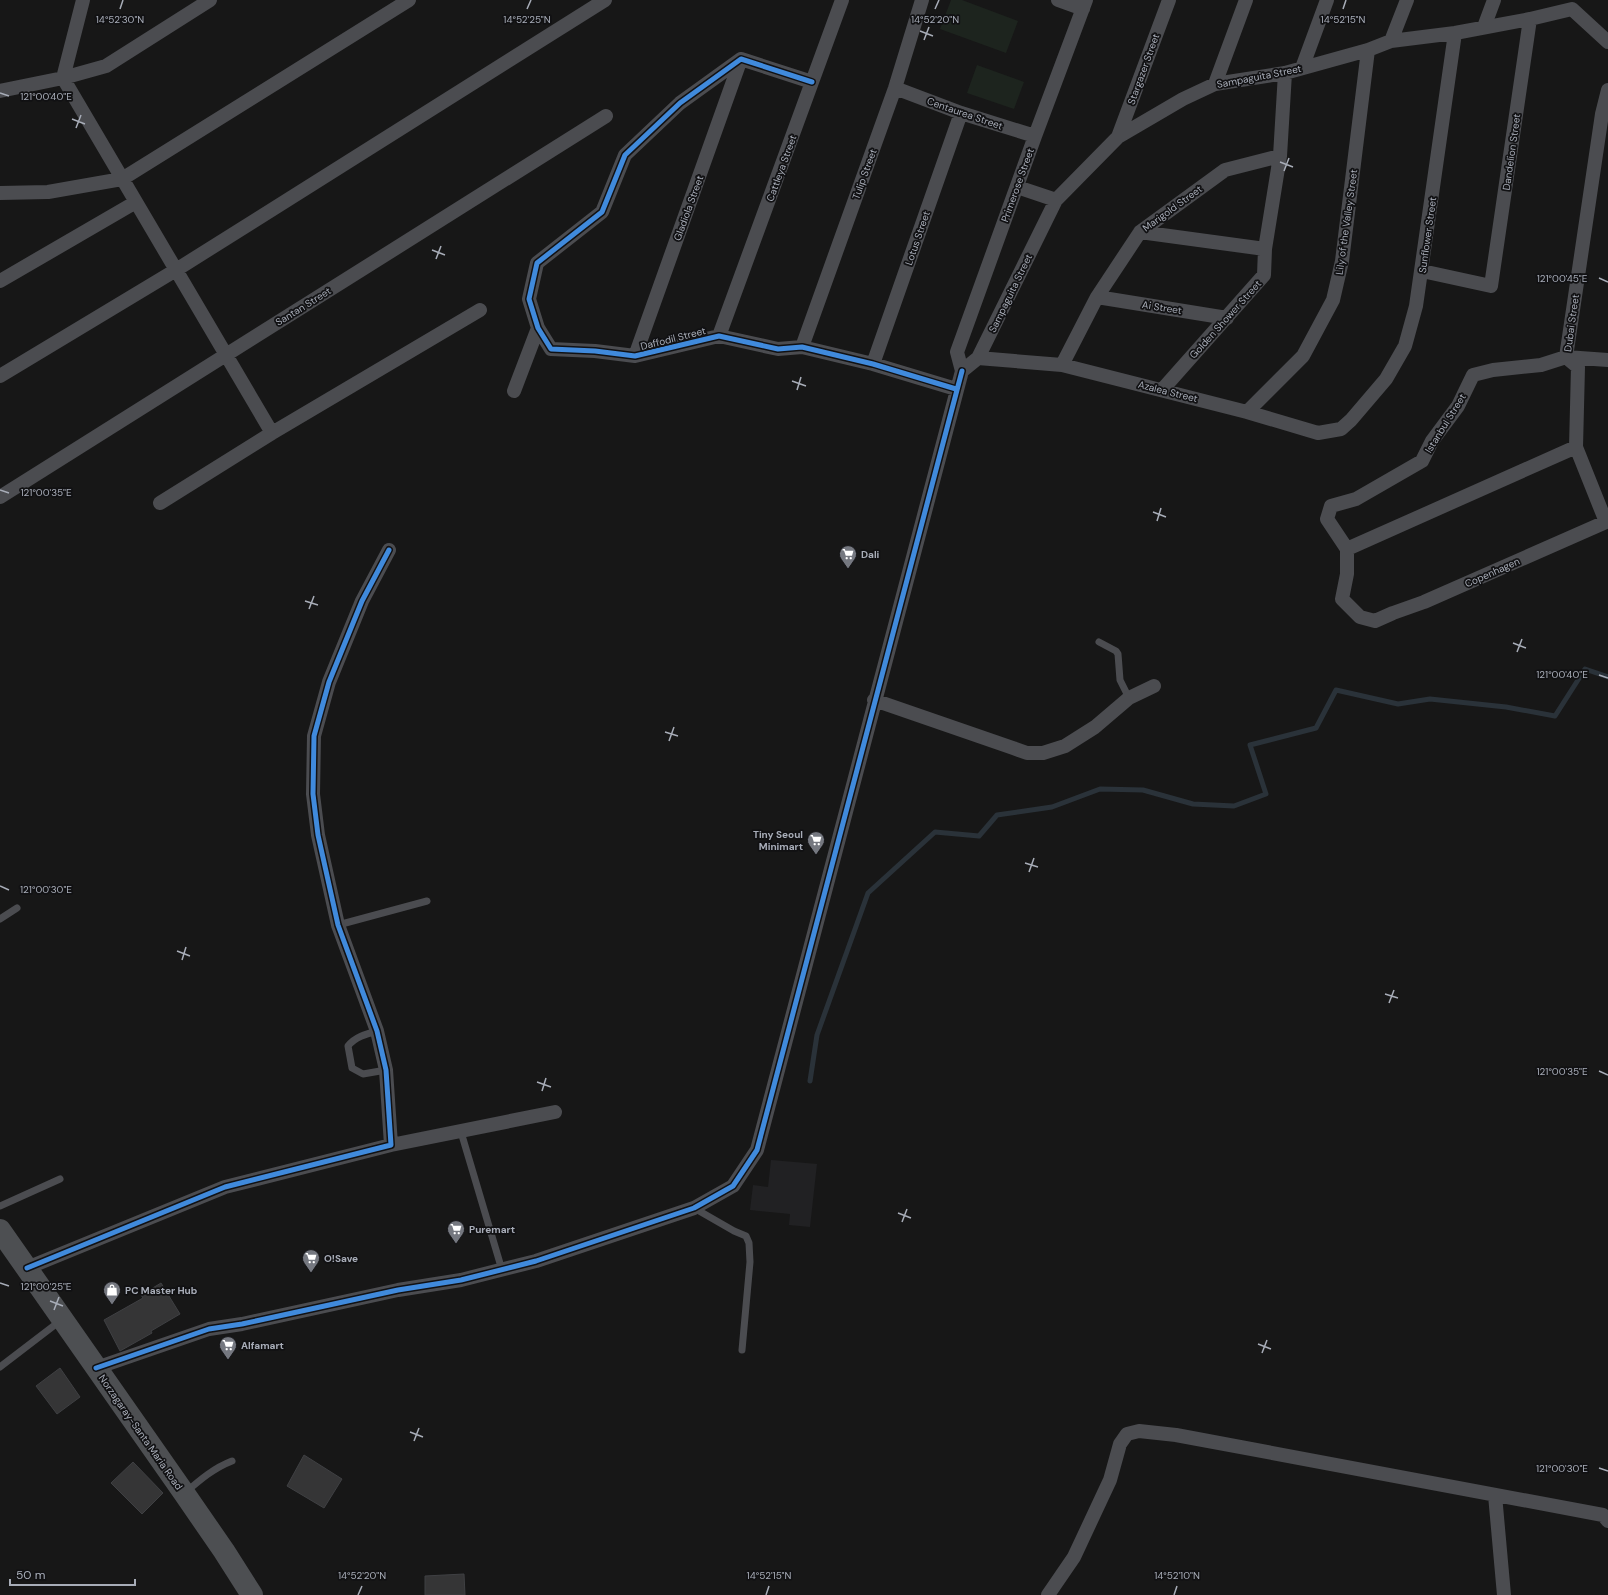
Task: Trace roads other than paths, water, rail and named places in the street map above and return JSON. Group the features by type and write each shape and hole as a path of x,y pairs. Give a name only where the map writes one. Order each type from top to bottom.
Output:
{"main road":[{"name":"Norzagaray-Santa Maria Road","path":"0,1230 184,1493 252,1595"}],"street":[{"path":"83,0 63,78 272,433"},
{"path":"0,92 63,78 106,66 210,0"},
{"path":"0,193 48,192 122,179 409,0"},
{"path":"0,376 176,270 605,0"},
{"name":"Cattleya Street","path":"719,336 842,0"},
{"name":"Tulip Street","path":"802,347 895,88 922,0"},
{"path":"1058,0 1085,4"},
{"name":"Stargazer Street","path":"1118,138 1169,0"},
{"path":"1214,84 1246,0"},
{"path":"1302,68 1327,0"},
{"path":"1391,41 1407,0"},
{"path":"1484,27 1494,0"},
{"name":"Primerose Street","path":"962,371 957,352 1035,136 1085,4"},
{"name":"Sampaguita Street","path":"962,371 978,358 1056,200 1118,138 1183,99 1214,84 1286,72 1368,50 1391,41 1455,33 1530,19 1574,4 1608,42"},
{"name":"Dandelion Street","path":"1422,271 1491,286 1530,19"},
{"name":"Sunflower Street","path":"1351,420 1386,379 1406,346 1416,306 1422,271 1455,33"},
{"name":"Lily of the Valley Street","path":"1247,412 1303,356 1334,300 1342,261 1368,50"},
{"path":"741,59 812,82"},
{"name":"Daffodil Street","path":"741,59 680,103 625,155 602,212 536,263 529,299 538,328 552,349 595,351 635,356 719,336 778,350 802,347 873,364 956,389"},
{"name":"Gladiola Street","path":"635,356 741,59"},
{"name":"Golden Shower Street","path":"1162,390 1264,275 1265,249 1280,156 1286,72"},
{"name":"Centaurea Street","path":"895,88 961,113 1035,136"},
{"name":"Dubai Street","path":"1607,521 1576,447 1578,367 1566,357 1608,90"},
{"name":"Lotus Street","path":"873,364 961,113"},
{"name":"Santan Street","path":"0,497 606,116"},
{"name":"Marigold Street","path":"1062,365 1097,297 1140,232 1225,170 1280,156"},
{"path":"1017,187 1056,200"},
{"path":"0,281 136,202"},
{"path":"1140,232 1265,249"},
{"name":"Ai Street","path":"1097,297 1227,318"},
{"path":"160,503 272,433 480,310"},
{"path":"514,391 538,328"},
{"name":"Istanbul Street","path":"1347,549 1328,519 1331,506 1356,499 1422,461 1432,441 1458,406 1473,375 1493,370 1541,366 1566,357 1608,360"},
{"name":"Azalea Street","path":"978,358 1062,365 1247,412 1318,433 1341,429 1351,420"},
{"path":"96,1368 209,1329 242,1324 398,1290 461,1280 536,1261 694,1208 733,1186 757,1150 874,700 962,371"},
{"path":"1347,549 1576,447"},
{"name":"Copenhagen","path":"1347,549 1346,574 1342,599 1360,617 1375,622 1393,613 1424,602 1607,521"},
{"path":"388,550 362,601 329,682 314,736 313,794 318,835 338,925 377,1031 386,1070 391,1144"},
{"path":"874,700 1027,753 1043,753 1065,746 1095,727 1129,698 1154,686"},
{"path":"27,1268 225,1187 391,1144 461,1132 556,1112"},
{"path":"1048,1595 1074,1557 1093,1519 1110,1480 1120,1444 1127,1434 1139,1431 1176,1435 1603,1515 1608,1521"},
{"path":"1495,1495 1504,1595"}],"lane":[{"path":"1099,642 1116,651 1118,654 1120,680 1129,698"},
{"path":"338,925 427,901"},
{"path":"0,919 17,908"},
{"path":"377,1031 361,1036 348,1046 352,1068 363,1074 386,1070"},
{"path":"461,1132 502,1270"},
{"path":"0,1206 60,1179"},
{"path":"694,1208 734,1232 746,1236 749,1243 750,1262 742,1350"},
{"path":"0,1367 63,1319"},
{"path":"184,1493 208,1472 232,1461"}],"waterway":[{"path":"810,1081 817,1035 868,893 935,832 979,836 997,815 1052,807 1100,789 1143,790 1193,804 1234,806 1266,794 1250,745 1316,728 1336,690 1398,704 1430,699 1506,707 1555,716 1585,669 1608,677"}],"place":[{"name":"Dali","path":"848,569"},
{"name":"Tiny Seoul Minimart","path":"816,855"},
{"name":"Puremart","path":"456,1244"},
{"name":"O!Save","path":"311,1273"},
{"name":"PC Master Hub","path":"112,1305"},
{"name":"Alfamart","path":"228,1360"}]}
